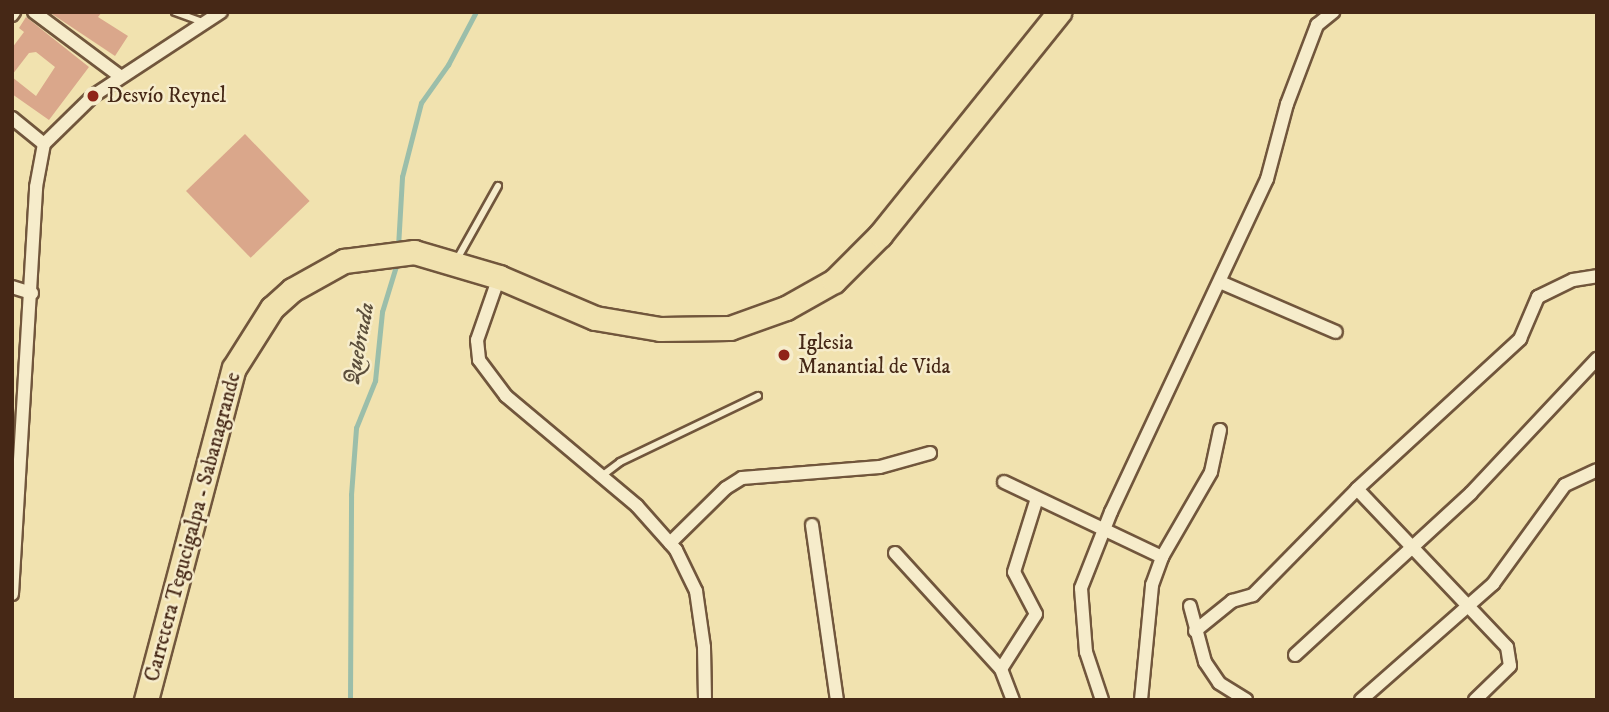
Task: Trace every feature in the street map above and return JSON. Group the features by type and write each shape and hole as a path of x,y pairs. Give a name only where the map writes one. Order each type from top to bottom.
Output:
{"highway":[{"name":"Carretera Tegucigalpa - Sabanagrande","path":"146,700 234,369 272,308 292,290 344,261 374,255 414,252 499,277 594,317 660,330 730,328 786,308 834,281 880,235 1059,12"}],"street":[{"path":"34,12 120,76"},
{"path":"13,592 18,462 32,293 36,187 44,144 120,76 221,12"},
{"path":"1102,700 1086,652 1081,588 1105,527 1267,179 1287,104 1317,25 1333,12"},
{"path":"12,118 44,144"},
{"path":"1195,631 1232,601 1253,595 1357,489 1520,339 1538,296 1573,280 1597,275"},
{"path":"499,277 479,331 479,360 506,396 603,475 670,543 696,592 705,647 705,700"},
{"path":"1220,282 1336,332"},
{"path":"12,287 32,293"},
{"path":"1295,655 1529,436 1597,359"},
{"path":"1141,700 1152,585 1161,557 1211,472 1220,430"},
{"path":"670,543 726,488 742,478 880,467 930,453"},
{"path":"1362,700 1466,604 1493,584 1564,485 1597,470"},
{"path":"1004,482 1105,527 1161,557"},
{"path":"1357,489 1466,604 1511,656 1510,666 1475,700"},
{"path":"1000,669 1037,614 1014,572 1037,498"},
{"path":"811,525 836,700"},
{"path":"895,553 1000,669 1013,700"},
{"path":"1190,606 1205,662 1220,683 1246,700"}],"lane":[{"path":"175,12 204,23"},
{"path":"455,263 467,234 498,186"},
{"path":"603,475 758,396"}],"building":[{"path":"49,12 102,12 98,17 128,36 115,56"},
{"path":"26,17 89,67 49,120 12,94 12,77 36,96 55,67 36,52 29,53 12,75 12,48 24,32 19,28"},
{"path":"245,134 310,201 251,258 186,191"}],"waterway":[{"name":"Quebrada","path":"398,247 402,177 421,103 448,65 476,12"},
{"name":"Quebrada","path":"350,700 351,495 356,428 375,381 382,312 397,263"}],"place":[{"name":"Desvío Reynel","path":"93,96"},
{"name":"Iglesia Manantial de Vida","path":"784,355"}]}
